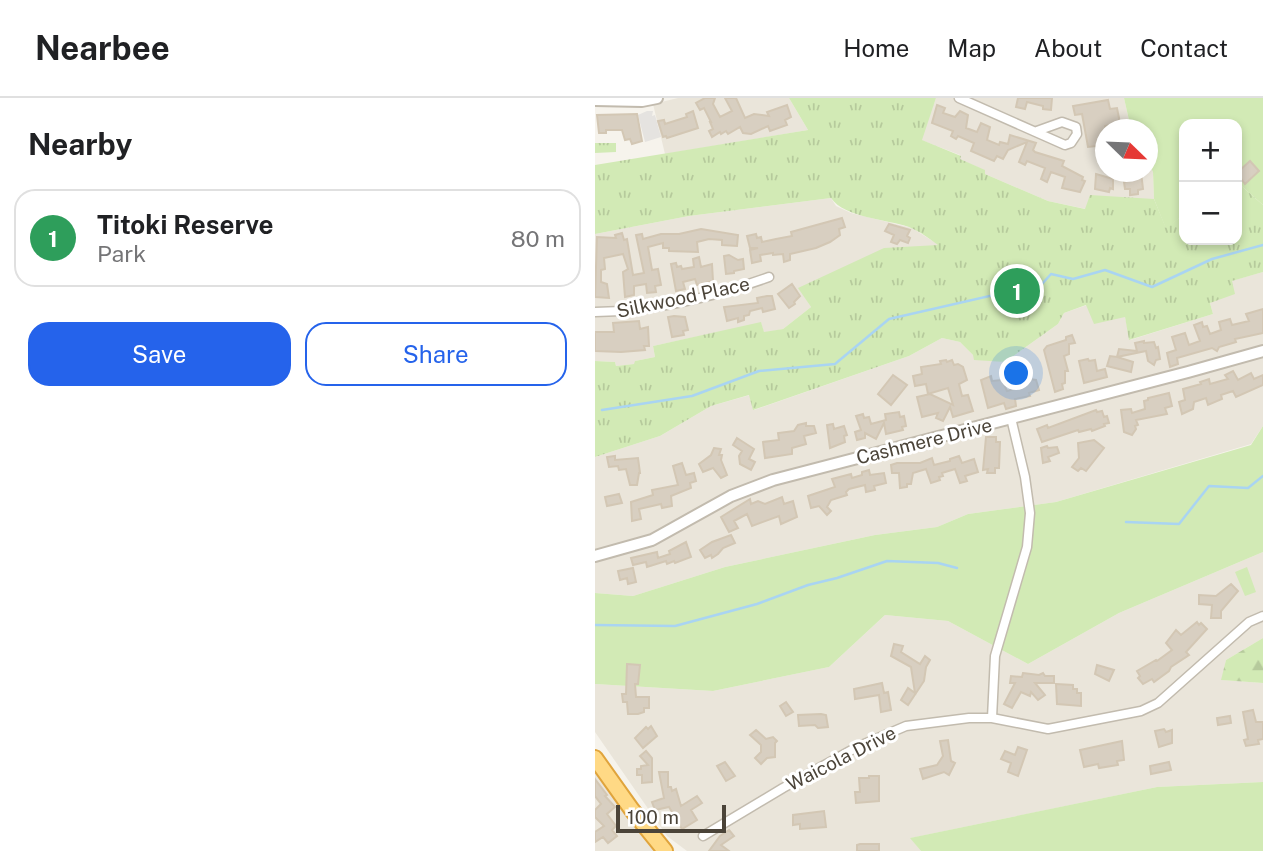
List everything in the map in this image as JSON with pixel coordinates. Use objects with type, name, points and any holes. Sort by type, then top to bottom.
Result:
[{"type":"highway","points":[[595,758],[665,851]]},
{"type":"street","points":[[595,100],[642,101],[657,98]]},
{"type":"street","points":[[959,98],[1037,131]]},
{"type":"street","name":"Silkwood Place","points":[[595,313],[627,312],[737,289],[769,277]]},
{"type":"street","name":"Cashmere Drive","points":[[595,556],[652,540],[719,501],[762,483],[1263,351]]},
{"type":"street","points":[[992,718],[995,656],[1027,547],[1030,513],[1025,477],[1011,418]]},
{"type":"street","name":"Waicola Drive","points":[[703,836],[857,747],[906,726],[969,718],[992,718],[1048,729],[1141,711],[1158,703],[1249,622],[1263,615]]},
{"type":"shaded area","points":[[678,98],[789,98],[808,130],[665,154],[653,104]]},
{"type":"shaded area","points":[[936,98],[1124,98],[1129,119],[1095,119],[1095,182],[1153,182],[1154,199],[1123,199],[1086,209],[1048,201],[985,174],[984,170],[959,159],[960,155],[921,140]]},
{"type":"shaded area","points":[[653,111],[652,116],[655,115],[661,137],[645,142],[638,115]]},
{"type":"shaded area","points":[[831,198],[836,206],[851,213],[912,228],[939,245],[799,288],[811,307],[783,329],[764,333],[761,323],[653,346],[655,357],[635,361],[635,364],[616,366],[615,362],[595,361],[595,234],[689,216]]},
{"type":"shaded area","points":[[1263,272],[1263,426],[1251,444],[1056,502],[968,514],[937,527],[875,535],[725,567],[633,596],[595,593],[595,457],[660,436],[711,406],[750,395],[754,410],[909,356],[942,338],[960,342],[973,355],[1005,362],[1058,324],[1064,313],[1087,305],[1125,317],[1130,340],[1213,314],[1210,303],[1231,281]]},
{"type":"shaded area","points":[[1263,552],[1263,638],[1226,660],[1222,680],[1263,683],[1263,782],[1157,787],[911,838],[921,851],[687,851],[667,836],[595,732],[595,684],[713,691],[829,667],[885,615],[948,621],[1028,664],[1119,613]]},
{"type":"shaded area","points":[[595,773],[654,851],[595,851]]},
{"type":"green space","points":[[789,98],[936,98],[922,140],[961,156],[960,159],[985,170],[985,174],[1048,201],[1085,209],[1090,195],[1154,199],[1166,228],[1179,218],[1179,245],[1242,245],[1242,186],[1263,205],[1263,272],[1232,281],[1235,294],[1210,303],[1213,314],[1129,340],[1125,317],[1094,324],[1086,305],[1064,313],[1058,324],[1005,362],[974,360],[973,355],[960,342],[942,338],[909,356],[753,410],[749,395],[711,406],[660,436],[595,457],[595,361],[615,362],[616,366],[634,364],[635,361],[655,357],[653,346],[761,322],[764,332],[783,329],[811,307],[798,288],[884,248],[938,245],[909,227],[846,210],[831,198],[689,216],[595,234],[595,165],[808,130]]},
{"type":"green space","points":[[1124,98],[1263,98],[1263,205],[1242,186],[1242,119],[1179,119],[1179,218],[1166,229],[1154,199],[1153,182],[1158,182],[1158,119],[1129,119]]},
{"type":"green space","points":[[595,143],[616,143],[616,152],[595,153]]},
{"type":"green space","points":[[1263,426],[1263,552],[1119,613],[1028,664],[948,621],[885,615],[829,667],[713,691],[595,684],[595,593],[633,596],[725,567],[875,535],[937,527],[968,514],[1056,502],[1251,445]]},
{"type":"green space","points":[[1247,567],[1256,592],[1245,596],[1235,572]]},
{"type":"green space","points":[[1263,638],[1263,683],[1221,680],[1226,660]]},
{"type":"green space","points":[[1263,782],[1263,851],[921,851],[910,838],[1157,787]]},
{"type":"building","points":[[705,98],[715,98],[713,104],[720,117],[732,111],[725,98],[736,98],[745,118],[754,114],[769,116],[767,112],[787,105],[791,117],[785,120],[787,125],[770,131],[768,126],[751,134],[743,133],[740,127],[728,134],[726,131],[721,134],[720,132],[712,137],[709,131],[713,129],[711,122],[704,108],[700,110],[696,103]]},
{"type":"building","points":[[1018,98],[1052,98],[1051,110],[1027,102],[1025,109],[1016,107]]},
{"type":"building","points":[[1108,100],[1110,109],[1117,108],[1119,119],[1095,119],[1095,146],[1088,147],[1082,114],[1075,115],[1073,106]]},
{"type":"building","points":[[937,105],[945,108],[943,113],[955,117],[960,111],[968,115],[966,128],[977,132],[981,123],[990,127],[987,140],[999,145],[1000,142],[1008,144],[1010,135],[1036,143],[1033,150],[1035,152],[1064,161],[1062,166],[1083,177],[1082,180],[1085,181],[1080,192],[1062,188],[1065,177],[1051,172],[1047,182],[1041,179],[1045,168],[1027,161],[1025,165],[1019,162],[1027,142],[1008,150],[1003,159],[997,156],[994,161],[971,151],[974,143],[958,136],[956,139],[951,136],[953,131],[932,123]]},
{"type":"building","points":[[693,111],[698,128],[663,137],[658,121],[664,120],[665,124],[687,117],[686,114]]},
{"type":"building","points":[[637,114],[642,141],[632,144],[630,139],[625,140],[622,130],[599,133],[597,115]]},
{"type":"building","points":[[1250,161],[1259,171],[1245,184],[1242,180],[1242,168]]},
{"type":"building","points":[[1095,182],[1113,182],[1113,189],[1110,188],[1109,192],[1095,189]]},
{"type":"building","points":[[1124,182],[1142,182],[1143,189],[1138,190],[1138,194],[1130,195],[1130,189],[1125,189]]},
{"type":"building","points":[[842,218],[845,227],[839,229],[840,235],[830,242],[790,254],[790,260],[784,262],[783,254],[773,253],[760,255],[761,261],[752,263],[750,250],[758,248],[750,248],[747,236],[756,234],[757,238],[761,237],[762,242],[792,236],[791,232]]},
{"type":"building","points":[[889,224],[910,230],[908,243],[900,240],[897,244],[891,242],[894,235],[885,231]]},
{"type":"building","points":[[701,229],[738,235],[737,246],[722,245],[722,240],[709,239],[697,242],[698,252],[669,251],[669,248],[663,248],[663,243],[648,247],[652,270],[658,269],[661,285],[655,286],[656,292],[647,293],[646,284],[634,286],[634,295],[625,297],[623,272],[628,269],[623,254],[604,258],[605,269],[601,270],[601,282],[607,284],[609,298],[595,297],[597,237],[616,238],[615,235],[622,233],[624,240],[627,239],[633,275],[644,273],[636,235],[642,234],[643,239]]},
{"type":"building","points":[[729,255],[738,260],[743,259],[744,269],[726,274],[724,256]]},
{"type":"building","points":[[699,257],[701,267],[712,264],[713,281],[697,285],[695,279],[683,282],[685,289],[676,291],[671,264],[676,263],[677,267],[681,266],[682,269],[694,267],[693,259]]},
{"type":"building","points":[[792,284],[800,296],[789,308],[778,294]]},
{"type":"building","points":[[772,296],[775,309],[750,311],[749,315],[744,316],[744,320],[738,322],[738,318],[727,321],[724,307],[758,303],[757,298]]},
{"type":"building","points":[[1263,309],[1263,333],[1235,339],[1236,342],[1219,347],[1217,351],[1212,348],[1177,358],[1178,364],[1170,367],[1167,353],[1176,350],[1172,337],[1185,333],[1189,345],[1200,341],[1194,325],[1202,322],[1210,334],[1221,330],[1219,322],[1230,319],[1232,325],[1249,321],[1246,314]]},
{"type":"building","points":[[668,317],[685,317],[688,330],[683,331],[684,335],[672,337]]},
{"type":"building","points":[[639,321],[640,329],[648,327],[649,346],[644,346],[645,350],[595,351],[595,332],[614,332],[613,323]]},
{"type":"building","points":[[1072,335],[1075,343],[1069,344],[1069,354],[1064,356],[1068,371],[1065,371],[1065,383],[1062,384],[1063,389],[1055,392],[1044,350],[1047,346],[1066,340],[1066,337]]},
{"type":"building","points":[[1144,341],[1154,342],[1156,348],[1158,347],[1160,359],[1156,360],[1154,365],[1148,361],[1146,351],[1117,357],[1119,349],[1137,351],[1135,343]]},
{"type":"building","points":[[1110,356],[1133,362],[1131,372],[1107,366]]},
{"type":"building","points":[[952,360],[954,365],[963,367],[967,380],[959,384],[962,396],[968,395],[973,411],[953,417],[950,407],[943,421],[936,418],[938,413],[922,417],[917,397],[930,394],[953,405],[948,388],[928,394],[926,384],[915,386],[913,376],[922,374],[921,367],[941,364],[940,361]]},
{"type":"building","points":[[1095,360],[1097,371],[1105,369],[1107,377],[1084,383],[1079,361]]},
{"type":"building","points":[[1026,369],[1029,379],[1036,380],[1039,390],[1029,393],[1030,396],[1015,399],[1016,406],[1006,409],[1004,403],[988,408],[981,380],[991,376],[992,381],[1002,380],[1007,391],[1018,388],[1014,373]]},
{"type":"building","points":[[1233,371],[1238,380],[1251,373],[1254,379],[1263,375],[1263,385],[1236,397],[1233,391],[1221,395],[1222,399],[1208,405],[1206,398],[1194,402],[1193,409],[1182,414],[1179,402],[1185,400],[1183,389],[1209,379],[1210,384],[1228,379],[1225,375]]},
{"type":"building","points":[[893,375],[907,385],[891,405],[878,394]]},
{"type":"building","points":[[1169,393],[1172,406],[1165,408],[1167,414],[1136,420],[1138,425],[1132,435],[1124,432],[1121,410],[1131,409],[1132,413],[1145,409],[1144,401],[1148,398]]},
{"type":"building","points":[[1096,410],[1102,411],[1104,417],[1107,416],[1109,423],[1092,431],[1078,430],[1042,442],[1037,429],[1047,425],[1048,428]]},
{"type":"building","points":[[899,412],[900,417],[904,416],[906,426],[902,427],[903,430],[886,434],[884,423],[876,439],[865,433],[865,438],[857,440],[855,432],[861,430],[856,416],[863,414],[864,418],[869,417],[871,424],[886,420],[885,414]]},
{"type":"building","points":[[806,423],[806,426],[814,426],[816,433],[804,436],[806,444],[792,448],[792,454],[765,458],[763,442],[779,440],[778,433],[794,431],[798,425]]},
{"type":"building","points":[[833,424],[834,429],[844,426],[847,435],[844,436],[845,442],[830,448],[827,425]]},
{"type":"building","points":[[986,437],[996,437],[996,442],[1000,442],[999,468],[995,468],[995,473],[987,473],[988,469],[983,470]]},
{"type":"building","points":[[737,438],[754,449],[749,459],[755,462],[751,470],[740,464],[739,456],[742,451],[733,445]]},
{"type":"building","points":[[1094,440],[1104,448],[1086,471],[1081,468],[1078,471],[1072,467],[1079,458],[1078,443]]},
{"type":"building","points":[[1057,447],[1059,453],[1048,457],[1050,461],[1043,463],[1041,448]]},
{"type":"building","points":[[714,448],[721,449],[719,455],[722,455],[721,460],[727,475],[721,478],[713,468],[703,472],[699,464],[711,455]]},
{"type":"building","points":[[615,456],[615,460],[638,458],[640,473],[637,485],[630,485],[626,469],[609,467],[607,457]]},
{"type":"building","points":[[959,456],[962,463],[974,459],[978,472],[965,476],[967,481],[960,483],[955,469],[942,473],[940,480],[931,483],[926,469],[913,473],[911,484],[900,488],[899,473],[892,473],[891,465],[897,463],[920,463],[932,458],[934,465]]},
{"type":"building","points":[[682,463],[686,475],[694,473],[696,481],[690,483],[691,488],[671,496],[672,506],[662,508],[661,504],[639,509],[641,519],[632,521],[631,502],[653,495],[652,490],[678,485],[673,466]]},
{"type":"building","points":[[869,470],[870,475],[884,473],[886,483],[874,486],[875,490],[866,492],[865,485],[849,489],[847,495],[831,500],[827,507],[831,511],[827,515],[819,506],[811,508],[808,496],[835,487],[832,479],[851,474],[852,478]]},
{"type":"building","points":[[619,494],[622,503],[607,506],[605,497]]},
{"type":"building","points":[[782,497],[784,504],[793,501],[797,517],[781,524],[779,516],[752,526],[747,514],[734,521],[738,528],[729,532],[721,517],[750,499],[751,504],[758,501],[765,504]]},
{"type":"building","points":[[731,535],[735,543],[723,548],[712,558],[711,555],[705,558],[700,550]]},
{"type":"building","points":[[686,542],[691,557],[675,563],[674,561],[667,564],[666,561],[647,567],[646,562],[633,565],[631,558],[657,552],[658,558],[670,554],[669,551]]},
{"type":"building","points":[[633,568],[636,582],[628,584],[627,578],[620,580],[618,571]]},
{"type":"building","points":[[1231,584],[1238,591],[1221,611],[1221,618],[1211,618],[1212,605],[1199,604],[1199,595],[1216,596]]},
{"type":"building","points":[[1197,622],[1207,629],[1186,652],[1189,655],[1154,682],[1152,679],[1143,684],[1137,671],[1172,650],[1166,643],[1176,630],[1181,635]]},
{"type":"building","points":[[894,644],[903,646],[901,652],[920,664],[925,656],[930,660],[924,681],[908,705],[901,700],[908,688],[915,693],[911,667],[891,656]]},
{"type":"building","points":[[627,664],[640,665],[638,684],[635,684],[636,697],[649,697],[649,708],[644,708],[644,712],[638,714],[628,714],[627,702],[623,702],[622,694],[626,694]]},
{"type":"building","points":[[1097,665],[1114,670],[1109,681],[1095,674]]},
{"type":"building","points":[[1023,673],[1054,676],[1054,683],[1035,683],[1045,695],[1038,700],[1031,692],[1030,696],[1021,692],[1012,708],[1004,704],[1015,683],[1010,683],[1011,676],[1022,677]]},
{"type":"building","points":[[882,683],[884,693],[888,692],[891,710],[881,712],[879,695],[855,699],[854,689]]},
{"type":"building","points":[[1056,684],[1073,685],[1077,693],[1081,693],[1081,706],[1057,704]]},
{"type":"building","points":[[786,702],[793,712],[786,716],[780,706]]},
{"type":"building","points":[[1253,710],[1256,722],[1263,722],[1263,739],[1258,740],[1259,744],[1246,746],[1244,740],[1248,739],[1243,712]]},
{"type":"building","points":[[798,715],[826,715],[828,727],[799,726]]},
{"type":"building","points":[[1230,716],[1231,723],[1218,725],[1217,718]]},
{"type":"building","points":[[651,726],[657,736],[643,748],[635,738],[646,727],[648,729]]},
{"type":"building","points":[[1164,729],[1166,732],[1172,730],[1172,743],[1159,747],[1155,731]]},
{"type":"building","points":[[756,730],[766,739],[773,737],[777,741],[775,757],[767,758],[761,764],[755,758],[761,752],[761,745],[750,735]]},
{"type":"building","points":[[948,740],[951,761],[955,763],[949,775],[944,772],[923,779],[920,769],[937,765],[943,756],[940,741]]},
{"type":"building","points":[[1122,741],[1124,760],[1117,761],[1118,765],[1099,768],[1098,764],[1084,767],[1080,750]]},
{"type":"building","points":[[1018,747],[1027,750],[1018,776],[1008,772],[1011,763],[1001,759],[1005,751],[1015,755]]},
{"type":"building","points":[[646,751],[652,758],[652,782],[642,783],[642,775],[637,775],[637,769],[648,765],[640,756]]},
{"type":"building","points":[[725,762],[735,776],[726,781],[717,766]]},
{"type":"building","points":[[1169,762],[1171,770],[1151,774],[1150,766]]},
{"type":"building","points":[[659,772],[668,772],[668,787],[671,787],[672,791],[676,789],[681,806],[697,796],[702,803],[691,810],[697,820],[682,829],[669,807],[655,810],[652,802],[664,798]]},
{"type":"building","points":[[879,776],[879,801],[856,803],[855,792],[860,792],[859,778]]},
{"type":"building","points":[[595,779],[615,807],[607,814],[616,826],[612,830],[617,836],[608,843],[603,837],[595,842],[595,832],[604,826],[595,817],[595,810],[601,804],[595,796]]},
{"type":"building","points":[[824,811],[826,827],[800,829],[800,824],[793,825],[793,815]]},
{"type":"building","points":[[729,830],[734,836],[721,845],[729,851],[709,851],[720,836]]},
{"type":"building","points":[[879,844],[879,851],[857,851],[857,845]]},
{"type":"waterway","points":[[602,410],[692,396],[759,371],[835,364],[889,319],[1042,284],[1051,274],[1073,279],[1105,270],[1152,287],[1212,259],[1263,245]]},
{"type":"waterway","points":[[1126,522],[1179,524],[1209,486],[1248,488],[1263,476]]},
{"type":"waterway","points":[[595,625],[675,626],[757,604],[887,561],[938,563],[957,568]]},
{"type":"place","name":"Titoki Reserve","points":[[1017,291]]}]
